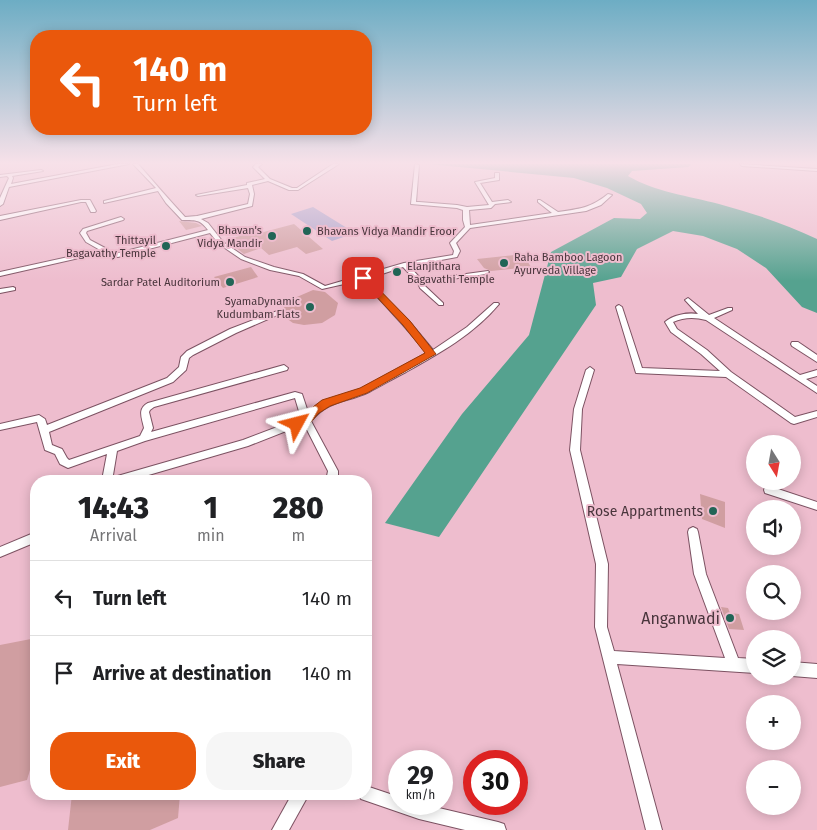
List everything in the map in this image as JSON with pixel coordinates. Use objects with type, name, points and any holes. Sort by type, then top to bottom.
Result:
[{"type":"street","points":[[0,218],[73,203]]},
{"type":"street","points":[[89,203],[94,211]]},
{"type":"street","points":[[169,203],[184,219],[197,218],[250,205],[250,203]]},
{"type":"street","points":[[414,203],[439,207],[462,206],[466,209],[504,203]]},
{"type":"street","points":[[543,203],[556,213]]},
{"type":"street","points":[[197,218],[206,224],[222,243],[243,258],[301,275],[324,288],[404,265],[456,256],[457,251],[454,243],[468,227],[586,209],[601,203]]},
{"type":"street","points":[[466,209],[468,227]]},
{"type":"street","points":[[121,219],[85,230],[83,233],[88,241],[110,254],[118,255],[210,231]]},
{"type":"street","points":[[0,274],[105,250]]},
{"type":"street","points":[[404,265],[422,282],[422,287],[441,304]]},
{"type":"street","points":[[422,282],[486,272]]},
{"type":"street","points":[[363,278],[406,323],[432,354]]},
{"type":"street","points":[[0,291],[13,289]]},
{"type":"street","points":[[688,300],[708,318],[817,390]]},
{"type":"street","points":[[136,475],[245,443],[306,420],[315,410],[326,403],[364,390],[432,354],[470,330],[496,304]]},
{"type":"street","points":[[619,307],[639,371],[728,374]]},
{"type":"street","points":[[730,309],[708,318],[693,315],[672,319],[669,322],[674,330],[704,352],[728,374],[794,421],[817,414]]},
{"type":"street","points":[[45,430],[170,380],[183,368],[185,357],[190,353],[234,331],[280,312]]},
{"type":"street","points":[[795,344],[817,359]]},
{"type":"street","points":[[143,438],[149,428],[144,412],[151,405],[284,368]]},
{"type":"street","points":[[590,370],[578,409],[575,450],[602,564],[601,627],[654,830]]},
{"type":"street","points":[[800,378],[817,373]]},
{"type":"street","points":[[0,427],[39,418],[45,430],[48,448],[59,452],[63,461],[68,464],[143,438],[295,395],[299,396],[306,420],[334,475]]},
{"type":"street","points":[[108,475],[113,449]]},
{"type":"street","points":[[769,490],[817,506]]},
{"type":"street","points":[[693,532],[700,574],[734,665]]},
{"type":"street","points":[[0,552],[30,540]]},
{"type":"street","points":[[608,657],[746,666]]},
{"type":"street","points":[[801,669],[817,670]]},
{"type":"street","points":[[372,796],[419,811],[498,830]]},
{"type":"street","points":[[280,830],[298,800]]},
{"type":"shaded area","points":[[638,203],[714,203],[756,215],[817,239],[817,313],[802,307],[766,268],[737,249],[703,236],[673,231],[637,249],[621,277],[593,283],[596,305],[439,537],[385,523],[462,414],[529,335],[551,252],[614,218],[640,219],[647,213]]},
{"type":"shaded area","points":[[313,207],[355,233],[332,241],[291,214]]},
{"type":"building","points":[[179,221],[196,223],[202,226],[186,230]]},
{"type":"building","name":"Bhavan's Vidya Mandir","points":[[294,224],[323,249],[306,254],[297,247],[269,255],[261,248],[244,254],[226,240],[257,231],[260,233]]},
{"type":"building","name":"Raha Bamboo Lagoon Ayurveda Village","points":[[523,254],[531,267],[491,271],[484,268],[477,259]]},
{"type":"building","name":"Sardar Patel Auditorium","points":[[251,267],[258,277],[223,288],[214,277]]},
{"type":"building","name":"SyamaDynamic Kudumbam Flats","points":[[313,290],[325,292],[338,303],[335,315],[322,323],[304,325],[293,323],[286,318],[283,303]]},
{"type":"building","name":"Rose Appartments","points":[[700,494],[725,502],[725,528],[702,519]]},
{"type":"building","name":"Anganwadi","points":[[721,607],[728,608],[730,613],[739,614],[744,630],[729,629]]},
{"type":"building","points":[[30,639],[30,770],[27,780],[0,787],[0,645]]},
{"type":"building","points":[[71,800],[180,800],[178,818],[150,830],[68,830]]},
{"type":"place","name":"Bhavans Vidya Mandir Eroor","points":[[307,231]]},
{"type":"place","name":"Bhavan's Vidya Mandir","points":[[272,236]]},
{"type":"place","name":"Thittayil Bagavathy Temple","points":[[166,246]]},
{"type":"place","name":"Raha Bamboo Lagoon Ayurveda Village","points":[[504,263]]},
{"type":"place","name":"Elanjithara Bagavathi Temple","points":[[397,272]]},
{"type":"place","name":"Sardar Patel Auditorium","points":[[230,282]]},
{"type":"place","name":"SyamaDynamic Kudumbam Flats","points":[[310,307]]},
{"type":"place","name":"Rose Appartments","points":[[713,511]]},
{"type":"place","name":"Anganwadi","points":[[730,618]]},
{"type":"route","points":[[297,424],[306,420],[315,410],[326,403],[364,390],[432,354],[406,323],[363,278]]}]
